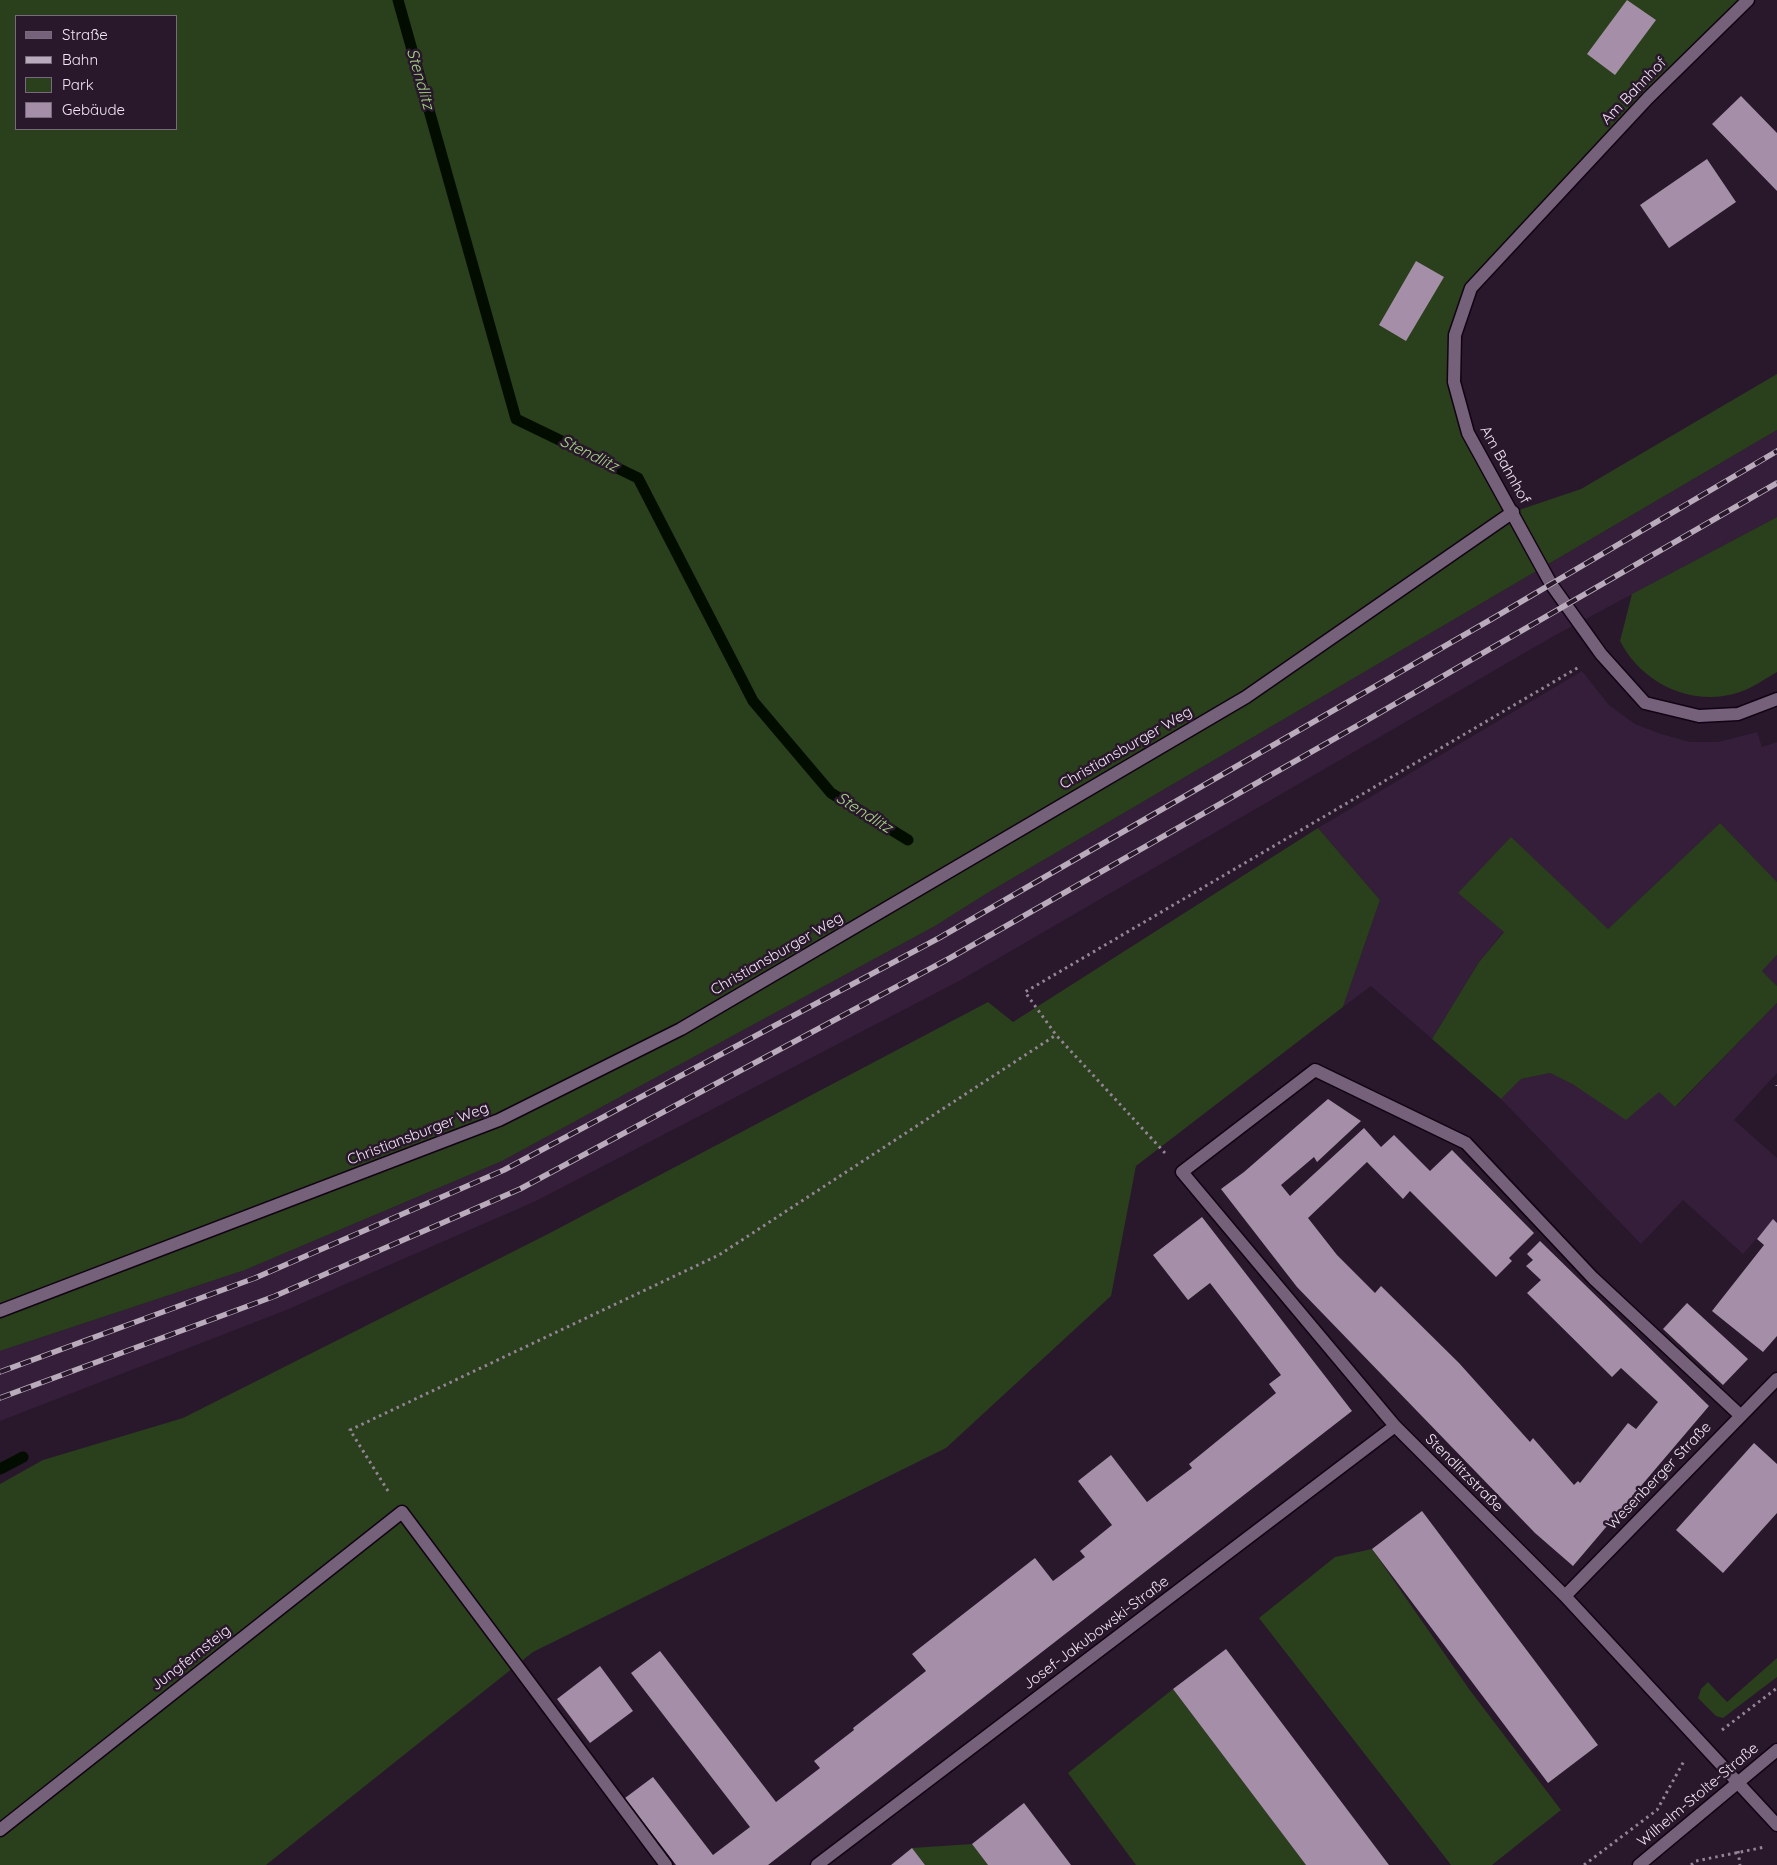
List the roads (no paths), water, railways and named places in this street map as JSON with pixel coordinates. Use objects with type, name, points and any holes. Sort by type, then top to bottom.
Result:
[{"type":"street","name":"Am Bahnhof","points":[[1748,0],[1648,98],[1471,288],[1455,335],[1454,382],[1468,433],[1551,584],[1601,654],[1645,703],[1699,716],[1738,714],[1777,699]]},
{"type":"street","name":"Christiansburger Weg","points":[[0,1311],[499,1120],[681,1029],[1246,697],[1513,512]]},
{"type":"street","name":"Stendlitzstraße","points":[[1741,1416],[1593,1278],[1466,1143],[1315,1070],[1182,1172],[1395,1426],[1565,1596],[1777,1825]]},
{"type":"street","name":"Wesenberger Straße","points":[[1565,1596],[1777,1379]]},
{"type":"street","name":"Josef-Jakubowski-Straße","points":[[816,1865],[1395,1426]]},
{"type":"street","name":"Jungfernsteig","points":[[0,1830],[402,1512],[666,1865]]},
{"type":"street","name":"Wilhelm-Stolte-Straße","points":[[1639,1865],[1777,1750]]},
{"type":"waterway","name":"Stendlitz","points":[[398,0],[516,419],[638,478],[753,701],[831,793],[908,840]]},
{"type":"waterway","points":[[0,1469],[23,1457]]},
{"type":"railway","points":[[0,1372],[255,1278],[504,1170],[939,938],[1490,620],[1777,451]]},
{"type":"railway","points":[[0,1398],[275,1296],[520,1189],[950,958],[1777,483]]}]
